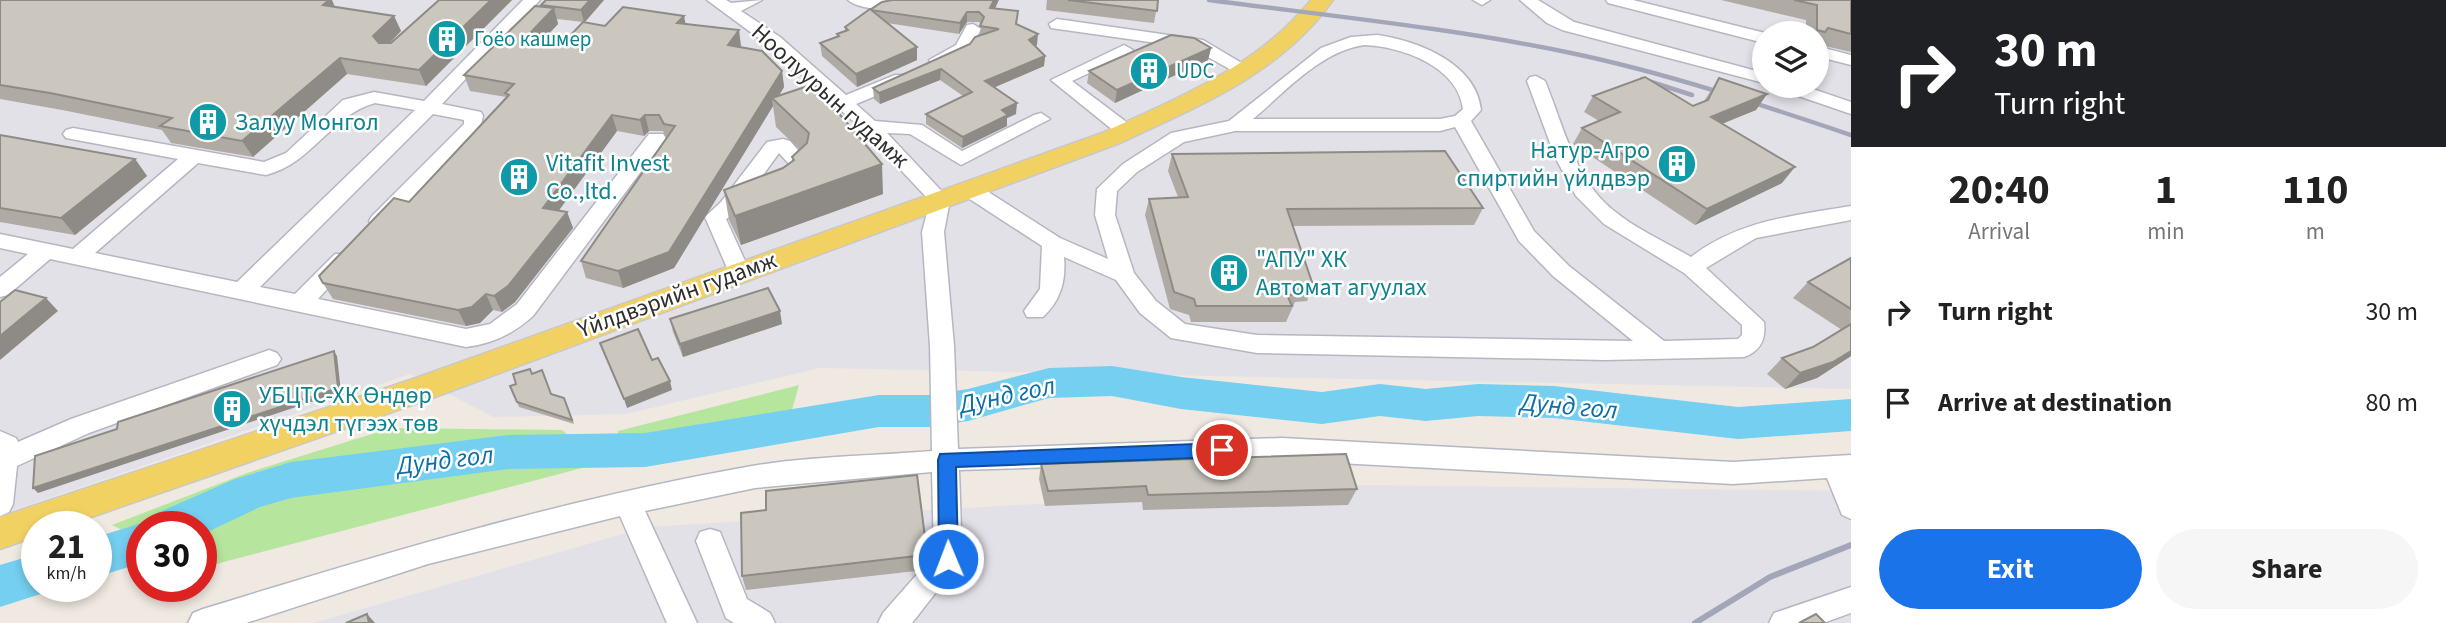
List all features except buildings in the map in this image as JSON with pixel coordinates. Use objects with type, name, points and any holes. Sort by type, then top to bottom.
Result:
[{"type":"main road","name":"Yйлдвэрийн гудамж","points":[[0,533],[424,388],[1126,131],[1270,57],[1322,0]]},
{"type":"street","points":[[242,291],[429,107],[532,0]]},
{"type":"street","points":[[723,4],[754,0]]},
{"type":"street","points":[[856,0],[900,5]]},
{"type":"street","points":[[1528,0],[1553,19],[1568,26],[1752,75]]},
{"type":"street","points":[[1614,0],[1752,34]]},
{"type":"street","name":"Ноолуурын гудамж","points":[[723,4],[774,41],[870,127],[940,200]]},
{"type":"street","points":[[1057,24],[1200,36],[1246,71]]},
{"type":"street","points":[[843,103],[963,48],[973,29]]},
{"type":"street","points":[[1235,125],[1337,46],[1381,39],[1426,56],[1447,68],[1472,97],[1472,110],[1461,120],[1440,125],[1235,125],[1178,137],[1130,168],[1107,189],[1105,215],[1124,275],[1148,307],[1179,332],[1257,344],[1659,350],[1744,348],[1754,337],[1753,322],[1692,268],[1611,219],[1583,191],[1566,159],[1536,81]]},
{"type":"street","points":[[1124,50],[1060,80],[1126,131]]},
{"type":"street","points":[[1829,54],[1851,60]]},
{"type":"street","points":[[73,134],[266,169],[293,157],[350,104],[362,98],[374,97],[474,116],[473,125],[302,302]]},
{"type":"street","points":[[1822,98],[1851,108]]},
{"type":"street","points":[[870,127],[915,129],[961,159],[1041,120]]},
{"type":"street","points":[[1461,120],[1526,236],[1561,271],[1659,350]]},
{"type":"street","points":[[0,241],[466,338],[498,331],[525,310],[656,138]]},
{"type":"street","points":[[76,258],[193,157]]},
{"type":"street","points":[[969,190],[1052,243],[1124,275]]},
{"type":"street","points":[[893,623],[948,559],[942,345],[933,224],[940,200]]},
{"type":"street","points":[[729,207],[715,217],[715,222],[739,272]]},
{"type":"street","points":[[1692,268],[1716,247],[1741,233],[1782,223],[1851,213]]},
{"type":"street","points":[[1035,312],[1044,304],[1056,276],[1052,243]]},
{"type":"street","points":[[0,289],[44,252]]},
{"type":"street","points":[[0,504],[2,450],[80,426],[269,359]]},
{"type":"street","points":[[210,622],[428,552],[628,503],[755,477],[946,452],[1282,449],[1732,473],[1843,467],[1851,507]]},
{"type":"street","points":[[628,503],[682,623]]},
{"type":"street","points":[[710,541],[736,608],[760,623]]},
{"type":"street","points":[[1784,623],[1851,600]]},
{"type":"shaded area","points":[[0,0],[1851,0],[1851,389],[820,368],[626,414],[493,417],[410,374],[0,515]]},
{"type":"shaded area","points":[[1356,485],[1851,491],[1851,623],[313,623],[647,527]]},
{"type":"green space","points":[[799,385],[792,410],[703,433],[617,444],[618,431]]},
{"type":"green space","points":[[391,428],[562,430],[576,442],[514,444],[317,470],[233,492],[192,511],[148,511],[247,473]]},
{"type":"green space","points":[[510,464],[582,468],[217,564],[217,516],[240,505],[309,484]]},
{"type":"green space","points":[[126,520],[126,532],[112,525]]},
{"type":"waterway","name":"Дунд гол","points":[[208,511],[250,492],[291,480],[508,452],[645,450],[879,411],[929,411],[968,405],[1049,383],[1112,381],[1181,393],[1322,408],[1380,400],[1426,405],[1478,400],[1554,402],[1738,423],[1851,415]]},
{"type":"waterway","name":"Дунд гол","points":[[112,552],[126,548]]},
{"type":"waterway","name":"Дунд гол","points":[[0,586],[21,580]]},
{"type":"railway","points":[[1209,0],[1436,29],[1571,53],[1677,80],[1851,135]]},
{"type":"railway","points":[[1642,79],[1692,95]]},
{"type":"railway","points":[[1695,623],[1770,577],[1851,545]]},
{"type":"place","name":"Гоёо кашмер","points":[[447,39]]},
{"type":"place","name":"UDC","points":[[1149,71]]},
{"type":"place","name":"Залуу Монгол","points":[[208,122]]},
{"type":"place","name":"Натур-Агро спиртийн үйлдвэр","points":[[1677,164]]},
{"type":"place","name":"Vitafit Invest Co.,ltd.","points":[[519,177]]},
{"type":"place","name":"\"АПУ\" ХК Автомат агуулах","points":[[1229,273]]},
{"type":"place","name":"УБЦТС-ХК Өндөр хүчдэл түгээх төв","points":[[232,409]]},
{"type":"route","points":[[948,559],[947,460],[1222,450]]}]
